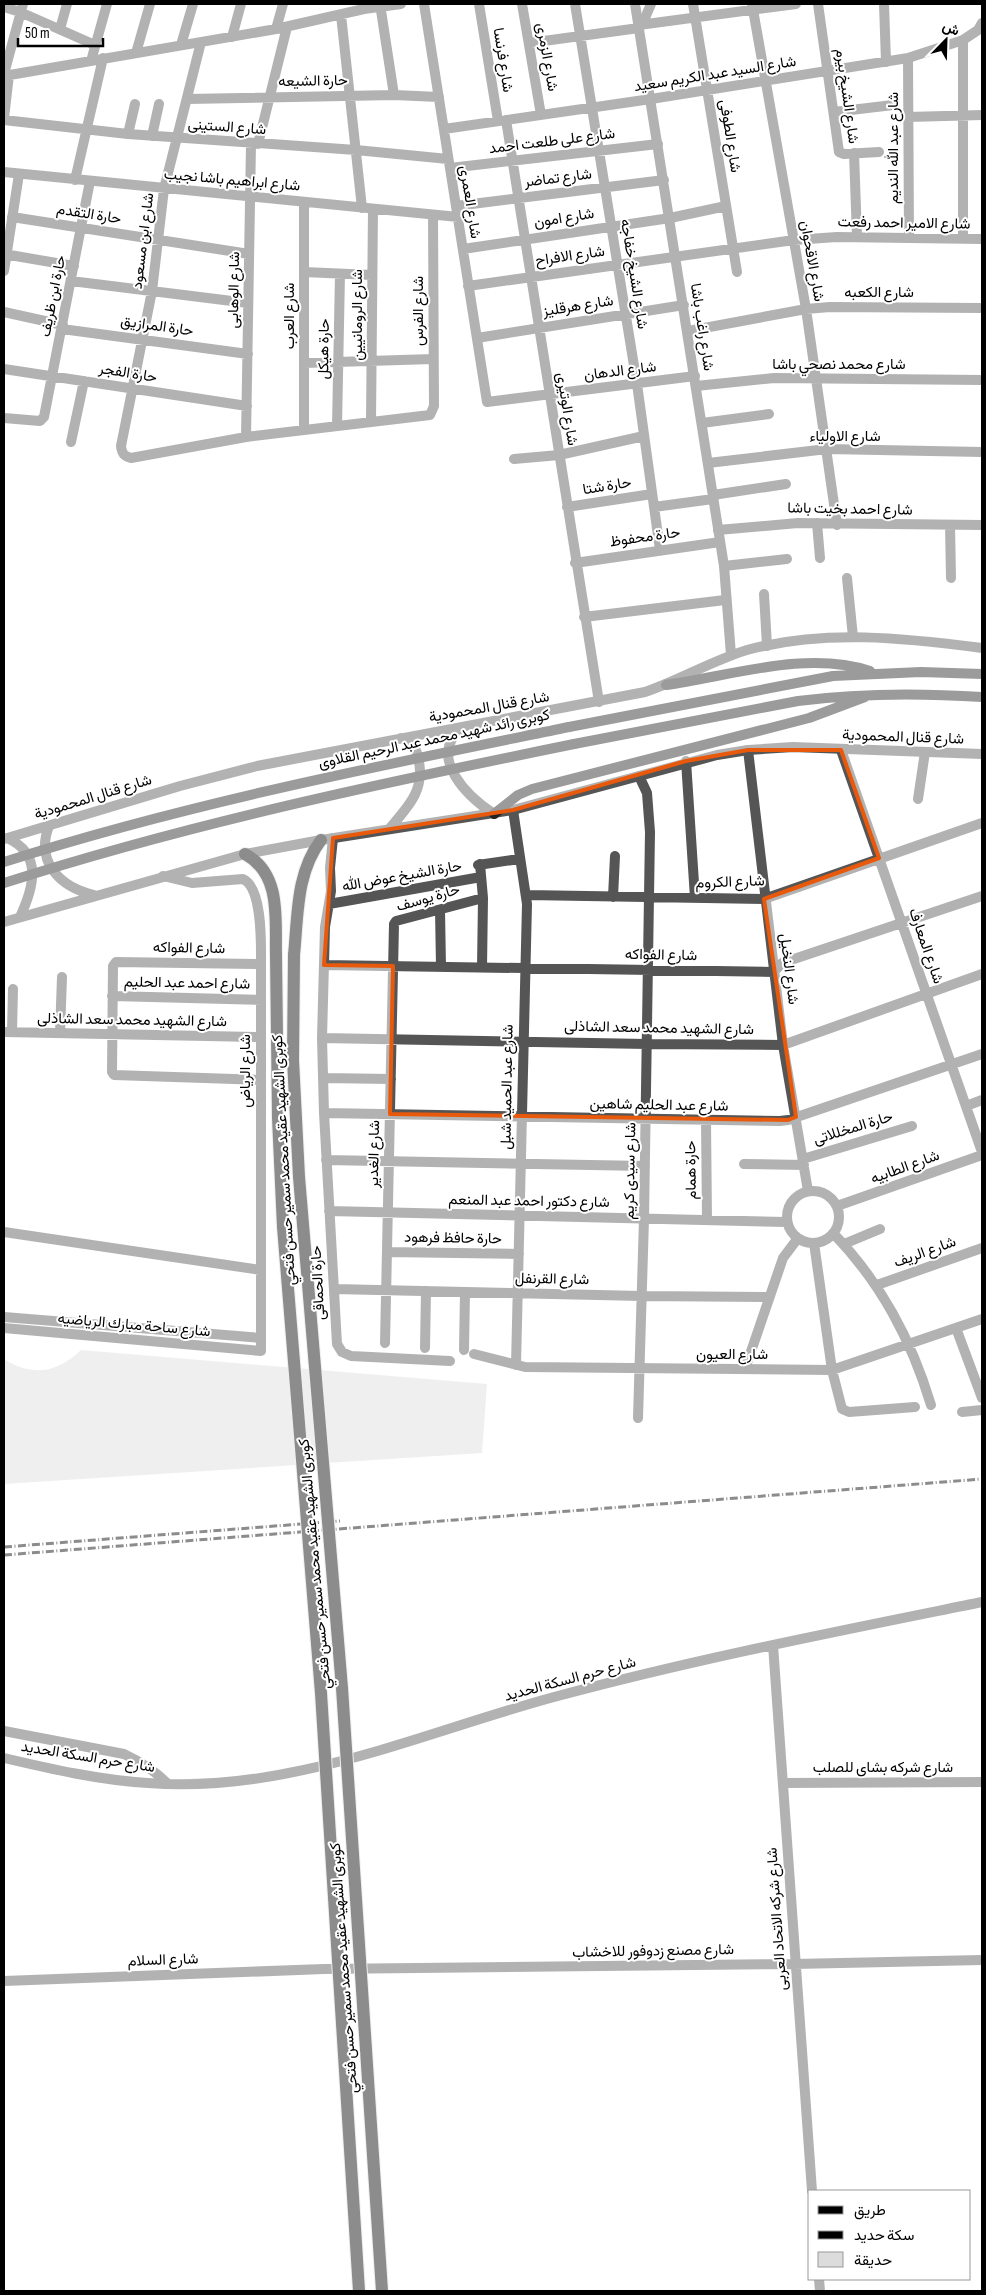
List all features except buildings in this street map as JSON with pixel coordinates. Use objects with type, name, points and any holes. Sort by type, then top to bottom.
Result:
[{"type":"main road","points":[[666,685],[774,667],[815,663],[846,665],[876,673],[982,674]]},
{"type":"main road","name":"كوبرى رائد شهيد محمد عبد الرحيم القلاوى","points":[[4,862],[77,839],[251,793],[791,683],[833,676],[876,673]]},
{"type":"main road","points":[[494,814],[512,799],[532,789],[809,718],[870,695]]},
{"type":"main road","points":[[4,883],[90,855],[244,815],[574,744],[798,701],[870,695],[982,698]]},
{"type":"main road","name":"كوبرى الشهيد عقيد محمد سمير حسن فتحي","points":[[327,839],[310,856],[301,879],[294,955],[293,1060],[299,1177],[342,1688],[382,2291]]},
{"type":"main road","name":"كوبرى الشهيد عقيد محمد سمير حسن فتحي","points":[[246,854],[259,864],[272,888],[275,906],[278,1118],[284,1227],[321,1693],[359,2291]]},
{"type":"street","points":[[60,29],[67,4]]},
{"type":"street","points":[[91,60],[106,4]]},
{"type":"street","points":[[136,53],[150,4]]},
{"type":"street","points":[[181,45],[193,4]]},
{"type":"street","points":[[232,36],[241,4]]},
{"type":"street","points":[[276,29],[283,4]]},
{"type":"street","points":[[5,75],[287,27],[341,15],[363,7],[401,4]]},
{"type":"street","name":"شارع العمرى","points":[[424,4],[468,286],[487,402],[489,402]]},
{"type":"street","name":"شارع فرنسا","points":[[479,4],[502,121]]},
{"type":"street","name":"شارع الزمرى","points":[[522,4],[541,115]]},
{"type":"street","name":"شارع الشيخ خفاجه","points":[[575,4],[637,384],[660,550]]},
{"type":"street","name":"شارع راغب باشا","points":[[635,4],[724,566],[725,600],[731,655]]},
{"type":"street","points":[[640,26],[650,4]]},
{"type":"street","name":"شارع الطوفى","points":[[693,4],[737,272]]},
{"type":"street","points":[[529,43],[696,18],[752,7],[796,4]]},
{"type":"street","name":"شارع الشيخ بيرم","points":[[818,4],[840,153],[879,152]]},
{"type":"street","points":[[884,4],[886,62]]},
{"type":"street","points":[[380,5],[394,95]]},
{"type":"street","points":[[4,7],[22,8],[60,29],[96,45]]},
{"type":"street","name":"شارع الاقحوان","points":[[752,7],[806,309],[837,524]]},
{"type":"street","points":[[4,119],[5,75],[22,8]]},
{"type":"street","points":[[341,15],[362,208]]},
{"type":"street","name":"شارع السيد عبد الكريم سعيد","points":[[444,129],[651,99],[908,58],[963,40],[978,30],[982,23]]},
{"type":"street","name":"شارع الوهابى","points":[[246,437],[250,197],[254,144],[270,97],[287,27]]},
{"type":"street","points":[[963,40],[963,239]]},
{"type":"street","name":"شارع ابن مسعود","points":[[201,42],[164,189],[152,291],[122,452],[126,457],[132,458],[246,437]]},
{"type":"street","points":[[76,180],[103,58]]},
{"type":"street","name":"شارع عبد الله النديم","points":[[908,58],[909,238]]},
{"type":"street","name":"حارة الشيعه","points":[[187,99],[394,95],[438,97]]},
{"type":"street","points":[[128,134],[135,104]]},
{"type":"street","points":[[152,136],[158,104]]},
{"type":"street","points":[[834,112],[893,105]]},
{"type":"street","points":[[908,117],[982,115]]},
{"type":"street","name":"شارع الستينى","points":[[4,119],[128,134],[356,150],[449,164]]},
{"type":"street","name":"شارع الوتيرى","points":[[502,121],[513,161],[575,563],[599,702]]},
{"type":"street","name":"شارع على طلعت احمد","points":[[449,164],[513,161],[658,144]]},
{"type":"street","points":[[854,153],[857,237]]},
{"type":"street","name":"شارع ابراهيم باشا نجيب","points":[[4,172],[458,218]]},
{"type":"street","points":[[4,271],[5,254],[19,174]]},
{"type":"street","name":"شارع تماضر","points":[[456,206],[664,180]]},
{"type":"street","name":"حارة ابن ظريف","points":[[4,418],[40,421],[44,418],[90,181]]},
{"type":"street","name":"شارع العرب","points":[[304,202],[304,430]]},
{"type":"street","name":"شارع امون","points":[[462,249],[670,218],[726,206]]},
{"type":"street","name":"شارع الرومانيين","points":[[371,422],[373,209]]},
{"type":"street","name":"شارع الفرس","points":[[371,422],[430,415],[434,406],[433,215]]},
{"type":"street","name":"حارة التقدم","points":[[12,217],[249,254]]},
{"type":"street","name":"شارع الامير احمد رفعت","points":[[676,256],[794,240],[857,237],[982,239]]},
{"type":"street","points":[[5,254],[74,266]]},
{"type":"street","name":"شارع الافراح","points":[[468,286],[676,256]]},
{"type":"street","points":[[304,272],[372,275]]},
{"type":"street","name":"حارة هيكل","points":[[337,426],[340,274]]},
{"type":"street","points":[[71,281],[248,303]]},
{"type":"street","name":"شارع هرقليز","points":[[477,338],[684,305]]},
{"type":"street","name":"شارع الكعبه","points":[[688,331],[806,309],[855,306],[982,308]]},
{"type":"street","name":"حارة المرازيق","points":[[4,312],[62,327],[248,354]]},
{"type":"street","points":[[304,362],[433,359]]},
{"type":"street","name":"حارة الفجر","points":[[4,369],[247,406]]},
{"type":"street","name":"شارع محمد نصحي باشا","points":[[696,381],[816,378],[982,380]]},
{"type":"street","points":[[70,442],[84,381]]},
{"type":"street","name":"شارع الدهان","points":[[489,402],[637,384],[696,381]]},
{"type":"street","points":[[702,423],[769,414]]},
{"type":"street","points":[[246,437],[371,422]]},
{"type":"street","points":[[514,459],[559,455],[644,436]]},
{"type":"street","name":"شارع الاولياء","points":[[708,463],[827,449],[982,452]]},
{"type":"street","points":[[654,507],[786,484]]},
{"type":"street","name":"حارة شتا","points":[[567,507],[652,494]]},
{"type":"street","name":"شارع احمد بخيت باشا","points":[[718,530],[785,523],[982,525]]},
{"type":"street","points":[[817,523],[820,558]]},
{"type":"street","points":[[950,525],[951,578]]},
{"type":"street","name":"حارة محفوظ","points":[[575,563],[720,542]]},
{"type":"street","points":[[724,566],[787,559]]},
{"type":"street","points":[[847,578],[853,637]]},
{"type":"street","points":[[764,594],[767,646]]},
{"type":"street","points":[[584,617],[725,600]]},
{"type":"street","name":"شارع قنال المحمودية","points":[[5,839],[180,786],[257,766],[599,702],[666,685],[731,655],[767,646],[853,637],[890,638],[982,648]]},
{"type":"street","points":[[461,728],[453,737],[449,748],[455,777],[468,795],[494,814]]},
{"type":"street","points":[[389,829],[411,802],[421,779],[416,748],[409,741],[401,738]]},
{"type":"street","name":"شارع قنال المحمودية","points":[[4,922],[246,854],[389,829],[494,814],[686,762],[748,750],[793,747],[982,754]]},
{"type":"street","name":"شارع النخيل","points":[[748,750],[764,898],[783,1045],[808,1191]]},
{"type":"street","name":"شارع المعارف","points":[[841,750],[982,1153]]},
{"type":"street","points":[[918,799],[925,752]]},
{"type":"street","points":[[686,762],[695,898]]},
{"type":"street","name":"شارع سيدى كريم","points":[[638,1418],[649,970],[650,813],[647,792],[639,776]]},
{"type":"street","name":"شارع عبد الحميد شبل","points":[[513,810],[527,895],[516,1365]]},
{"type":"street","name":"شارع الكروم","points":[[527,895],[764,898],[982,823]]},
{"type":"street","points":[[49,826],[43,846],[52,870],[71,886],[95,895]]},
{"type":"street","points":[[5,839],[19,844],[26,851],[32,865],[30,890],[20,917]]},
{"type":"street","points":[[324,965],[325,927],[329,904],[327,839]]},
{"type":"street","points":[[612,897],[615,856]]},
{"type":"street","points":[[482,968],[483,898],[479,864],[520,859]]},
{"type":"street","name":"شارع الرياض","points":[[163,876],[192,883],[240,878],[249,882],[258,912],[261,964],[261,1351]]},
{"type":"street","name":"حارة الشيخ عوض الله","points":[[329,904],[481,877]]},
{"type":"street","points":[[774,972],[782,963],[982,896]]},
{"type":"street","name":"حارة يوسف","points":[[393,966],[394,923],[483,898]]},
{"type":"street","points":[[440,910],[441,967]]},
{"type":"street","name":"شارع الفواكه","points":[[112,996],[113,964],[116,962],[261,964]]},
{"type":"street","name":"شارع الفواكه","points":[[324,965],[774,972]]},
{"type":"street","name":"حارة الحماقى","points":[[324,965],[322,1038],[324,1113],[336,1339],[342,1352],[351,1356],[450,1361]]},
{"type":"street","name":"شارع الغدير","points":[[385,1343],[393,966]]},
{"type":"street","name":"شارع الشهيد محمد سعد الشاذلى","points":[[322,1038],[783,1045],[982,974]]},
{"type":"street","points":[[60,1033],[62,976]]},
{"type":"street","points":[[8,1032],[13,989]]},
{"type":"street","points":[[112,996],[112,1072],[116,1076],[260,1080]]},
{"type":"street","name":"شارع احمد عبد الحليم","points":[[112,996],[261,1000]]},
{"type":"street","name":"شارع الشهيد محمد سعد الشاذلى","points":[[8,1032],[260,1037]]},
{"type":"street","name":"شارع عبد الحليم شاهين","points":[[324,1113],[780,1121],[982,1054]]},
{"type":"street","points":[[323,1078],[391,1079]]},
{"type":"street","points":[[966,1106],[982,1100]]},
{"type":"street","name":"حارة همام","points":[[706,1121],[707,1220]]},
{"type":"street","name":"حارة المخللاتى","points":[[744,1164],[804,1162],[912,1126]]},
{"type":"street","name":"شارع الطابيه","points":[[837,1206],[982,1153]]},
{"type":"street","points":[[326,1160],[645,1166]]},
{"type":"street","points":[[815,1191],[828,1196],[837,1206],[839,1220],[833,1233],[828,1238],[814,1243],[798,1238],[793,1233],[787,1215],[791,1202],[802,1193],[815,1191]]},
{"type":"street","name":"شارع دكتور احمد عبد المنعم","points":[[329,1211],[788,1222]]},
{"type":"street","points":[[844,1244],[880,1229]]},
{"type":"street","points":[[4,1232],[261,1270]]},
{"type":"street","points":[[833,1233],[877,1285],[910,1344],[931,1405]]},
{"type":"street","points":[[745,1369],[783,1258],[798,1238]]},
{"type":"street","points":[[814,1243],[832,1370],[842,1409],[849,1412],[915,1407]]},
{"type":"street","name":"شارع الريف","points":[[877,1285],[982,1248]]},
{"type":"street","name":"حارة حافظ فرهود","points":[[387,1252],[518,1254]]},
{"type":"street","name":"شارع القرنفل","points":[[334,1289],[769,1297]]},
{"type":"street","points":[[425,1348],[426,1291]]},
{"type":"street","name":"شارع العيون","points":[[465,1292],[469,1352],[516,1365],[640,1369],[832,1370],[982,1319]]},
{"type":"street","name":"شارع ساحة مبارك الرياضيه","points":[[4,1318],[261,1338]]},
{"type":"street","name":"شارع ساحة مبارك الرياضيه","points":[[4,1328],[261,1351]]},
{"type":"street","points":[[956,1328],[982,1398]]},
{"type":"street","points":[[962,1412],[982,1410]]},
{"type":"street","name":"شارع حرم السكة الحديد","points":[[4,1758],[105,1778],[149,1784],[238,1781],[309,1770],[553,1697],[669,1668],[982,1602]]},
{"type":"street","name":"شارع شركه الاتحاد العربى","points":[[773,1645],[784,1783],[794,1964],[812,2190]]},
{"type":"street","name":"شارع حرم السكة الحديد","points":[[4,1730],[124,1754],[140,1761],[155,1771],[167,1783]]},
{"type":"street","name":"شارع شركه بشاى للصلب","points":[[784,1783],[982,1782]]},
{"type":"street","name":"شارع مصنع زدوفور للاخشاب","points":[[324,1969],[982,1960]]},
{"type":"street","name":"شارع السلام","points":[[4,1981],[324,1969]]},
{"type":"highlighted area","points":[[748,750],[841,750],[879,858],[764,899],[796,1117],[788,1120],[390,1114],[393,966],[324,965],[333,838],[513,810],[686,761]]},
{"type":"green space","points":[[81,1350],[487,1384],[482,1453],[4,1484],[4,1359],[25,1368],[44,1370],[63,1364]]},
{"type":"railway","points":[[4,1555],[982,1479]]},
{"type":"railway","points":[[4,1547],[340,1521]]}]
